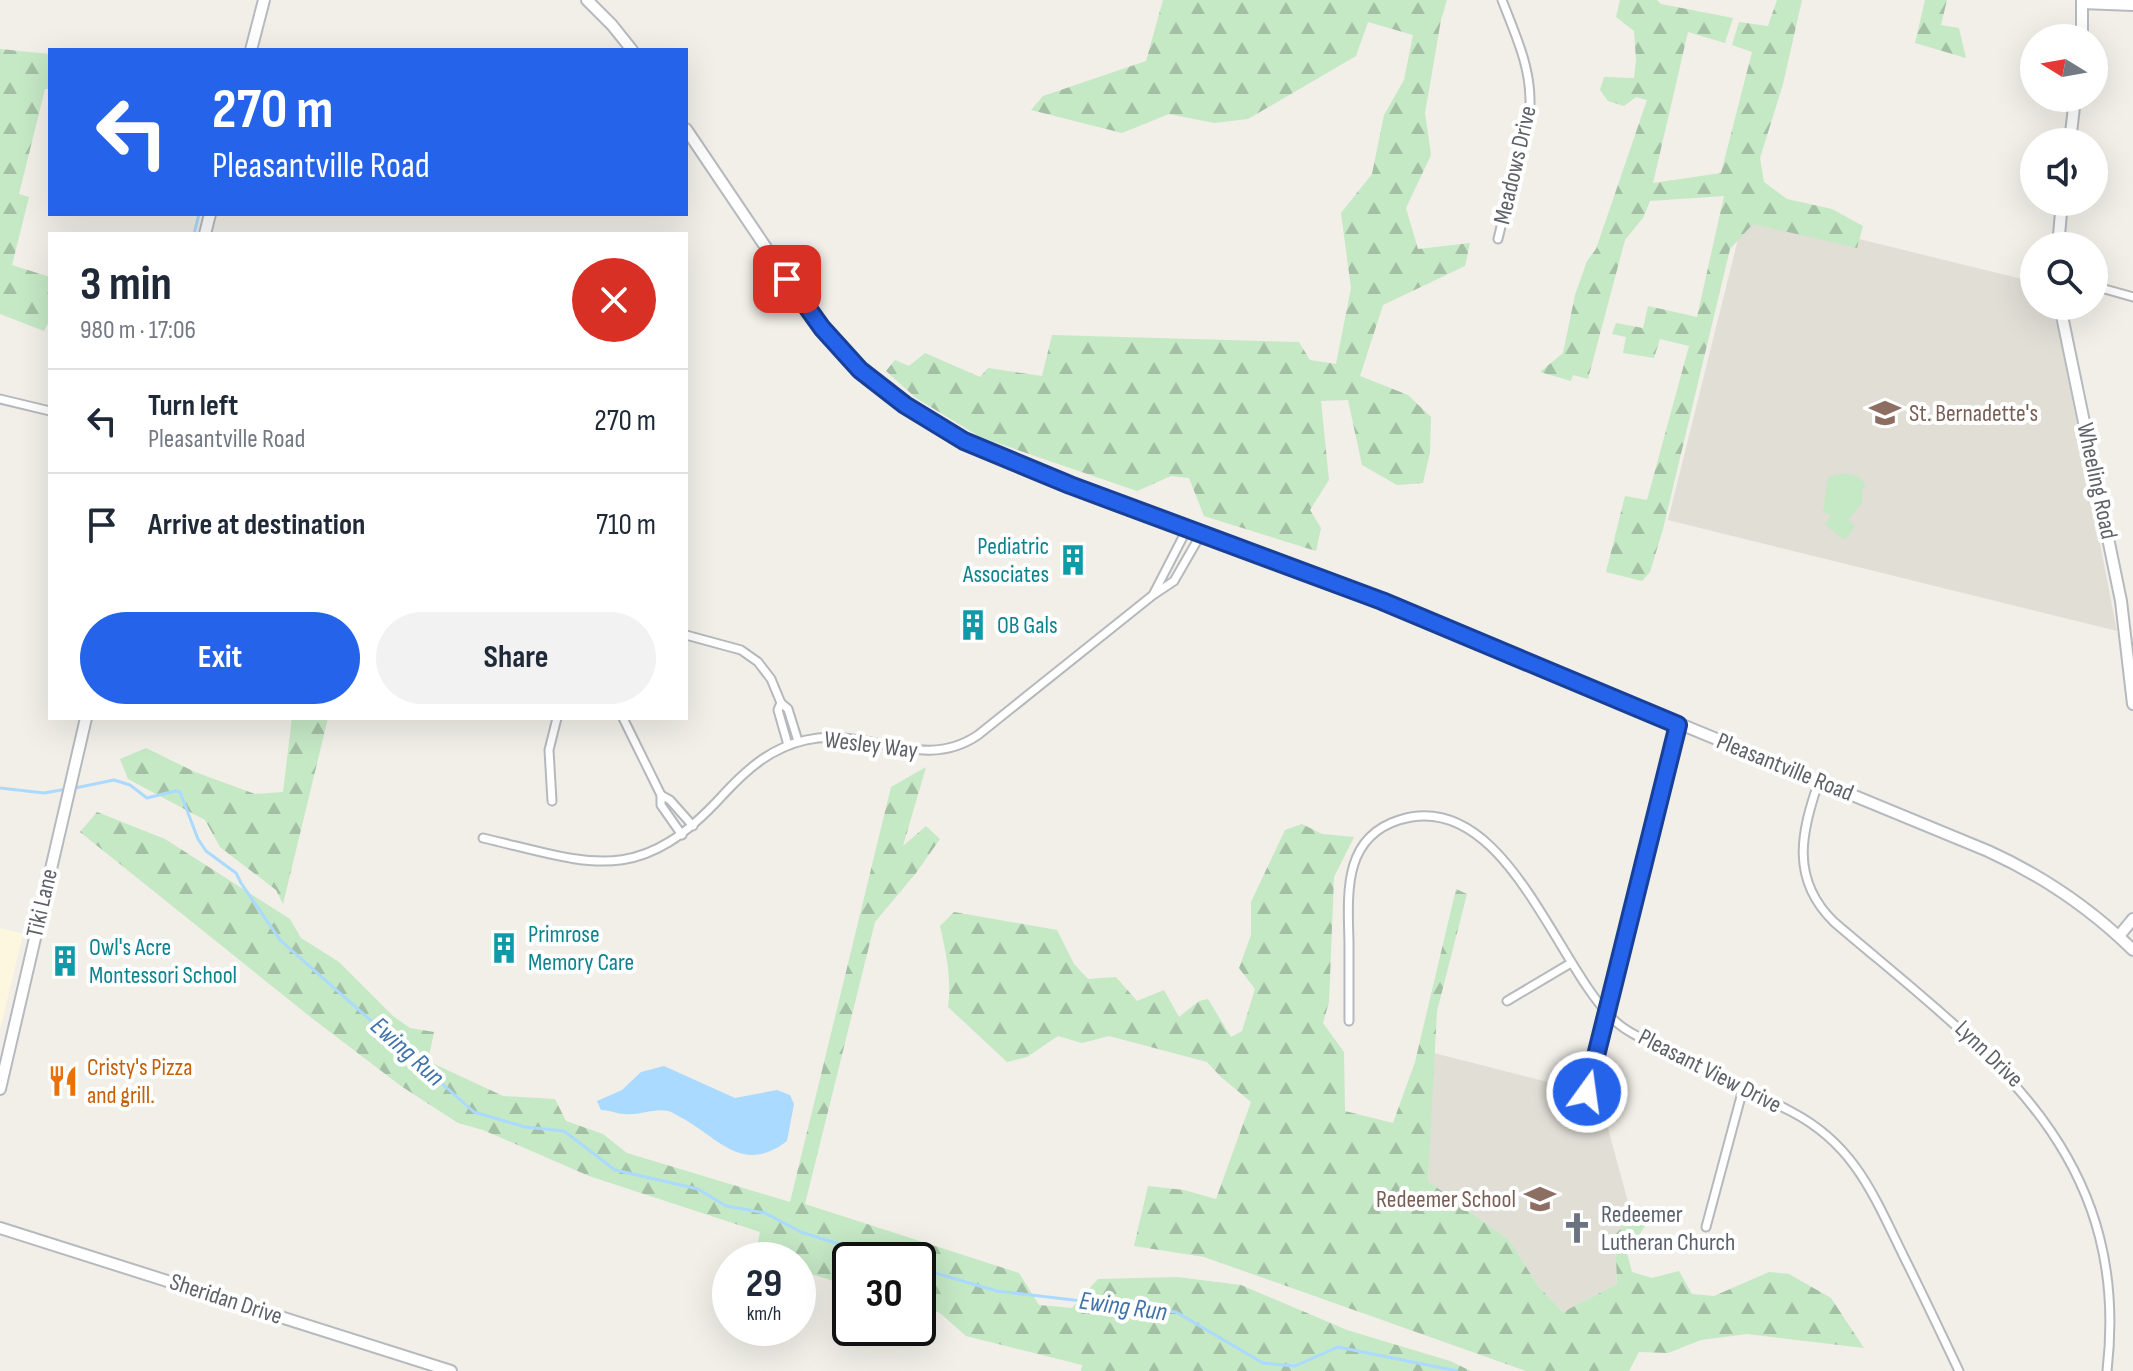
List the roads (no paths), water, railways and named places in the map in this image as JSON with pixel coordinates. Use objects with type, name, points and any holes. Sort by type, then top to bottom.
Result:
[{"type":"main road","points":[[252,48],[264,0]]},
{"type":"main road","points":[[587,0],[630,48]]},
{"type":"main road","points":[[2082,24],[2082,2],[2133,5]]},
{"type":"main road","name":"Pleasantville Road","points":[[688,132],[840,350],[881,387],[928,421],[978,448],[1389,604],[1992,853],[2055,887],[2133,950]]},
{"type":"main road","name":"Wheeling Road","points":[[2063,320],[2121,601],[2133,704]]},
{"type":"main road","name":"Tiki Lane","points":[[0,1089],[86,720]]},
{"type":"main road","points":[[2119,936],[2133,919]]},
{"type":"main road","name":"Sheridan Drive","points":[[0,1228],[451,1371]]},
{"type":"street","name":"Meadows Drive","points":[[1498,239],[1531,93],[1526,65],[1504,0]]},
{"type":"street","points":[[2108,290],[2133,297]]},
{"type":"street","points":[[0,399],[48,411]]},
{"type":"street","name":"Wesley Way","points":[[1153,595],[1187,529]]},
{"type":"street","name":"Wesley Way","points":[[483,838],[601,862],[637,857],[670,844],[693,826],[744,772],[766,755],[798,741],[840,736],[916,752],[942,751],[961,745],[978,735],[1174,581],[1201,534]]},
{"type":"street","points":[[688,636],[741,650],[758,662],[771,679],[781,703],[788,709],[798,741]]},
{"type":"street","points":[[781,703],[778,710],[788,745]]},
{"type":"street","points":[[552,801],[549,750],[556,720]]},
{"type":"street","points":[[624,720],[661,795],[661,805],[682,835]]},
{"type":"street","points":[[1587,1092],[1678,725]]},
{"type":"street","name":"Lynn Drive","points":[[1819,781],[1802,845],[1805,873],[1817,901],[1834,922],[1976,1038],[2024,1087],[2051,1119],[2077,1162],[2098,1205],[2110,1247]]},
{"type":"street","points":[[661,795],[670,800],[693,826]]},
{"type":"street","name":"Pleasant View Drive","points":[[1349,1021],[1348,887],[1355,859],[1372,837],[1395,821],[1424,816],[1451,820],[1498,854],[1518,876],[1571,963],[1607,1013],[1623,1027],[1809,1122],[1852,1159],[1877,1200],[1959,1371]]},
{"type":"street","points":[[1507,1001],[1571,963]]},
{"type":"street","points":[[1706,1227],[1743,1089]]},
{"type":"street","points":[[2107,1371],[2116,1304],[2114,1268]]},
{"type":"water","points":[[664,1066],[735,1098],[777,1090],[790,1095],[794,1104],[787,1141],[758,1155],[745,1154],[733,1151],[670,1112],[657,1110],[622,1114],[601,1110],[597,1101],[622,1090],[641,1072]]},
{"type":"waterway","points":[[194,232],[198,216]]},
{"type":"waterway","name":"Ewing Run","points":[[75,788],[114,780],[130,785],[147,798],[180,792],[198,839],[206,851],[236,873],[280,940],[474,1112],[525,1127],[564,1131],[615,1170],[698,1189],[726,1206],[765,1213],[801,1232],[832,1242]]},
{"type":"waterway","name":"Ewing Run","points":[[0,788],[44,793],[67,789]]},
{"type":"waterway","name":"Ewing Run","points":[[936,1273],[997,1291],[1176,1312],[1263,1363],[1295,1366],[1338,1347],[1457,1371]]},
{"type":"place","name":"St. Bernadette's","points":[[1885,413]]},
{"type":"place","name":"Pediatric Associates","points":[[1073,560]]},
{"type":"place","name":"OB Gals","points":[[973,625]]},
{"type":"place","name":"Primrose Memory Care","points":[[504,948]]},
{"type":"place","name":"Owl's Acre Montessori School","points":[[65,961]]},
{"type":"place","name":"Cristy's Pizza and grill.","points":[[63,1081]]},
{"type":"place","name":"Redeemer School","points":[[1540,1199]]},
{"type":"place","name":"Redeemer Lutheran Church","points":[[1577,1228]]}]
